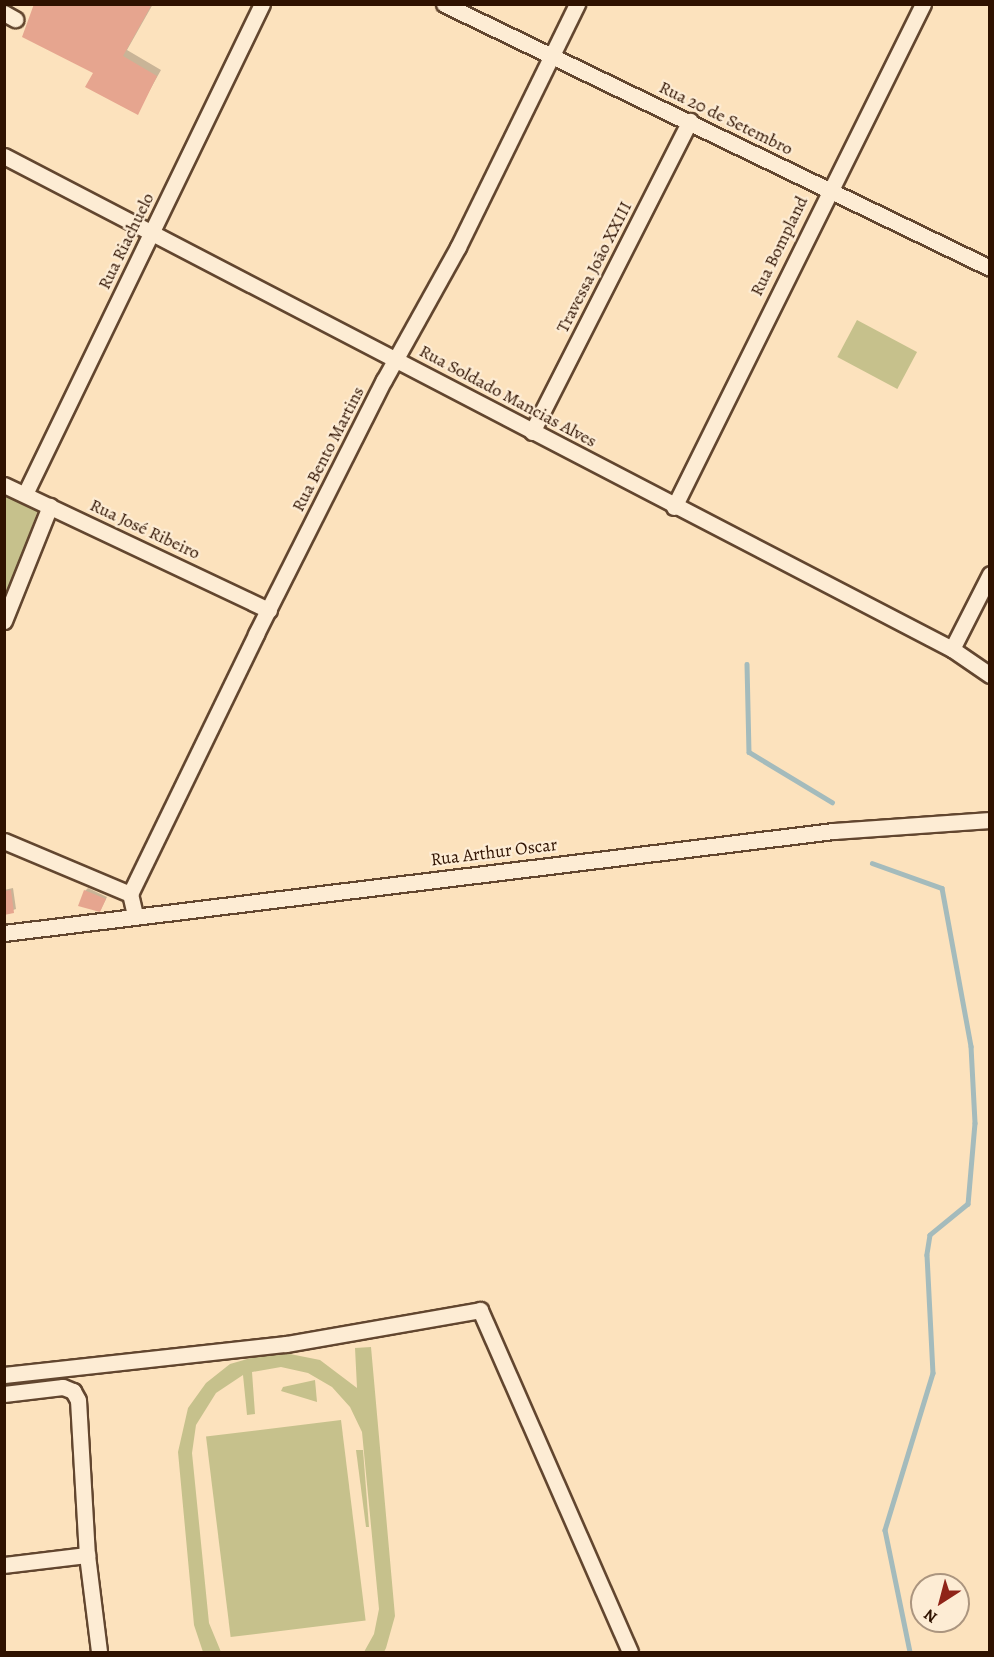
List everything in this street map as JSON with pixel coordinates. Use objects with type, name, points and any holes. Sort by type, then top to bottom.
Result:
[{"type":"street","name":"Rua Riachuelo","points":[[25,494],[262,4]]},
{"type":"street","name":"Rua 20 de Setembro","points":[[444,4],[990,267]]},
{"type":"street","name":"Rua Bento Martins","points":[[130,894],[269,610],[397,359],[458,247],[577,4]]},
{"type":"street","name":"Rua Bompland","points":[[674,507],[828,189],[923,4]]},
{"type":"street","name":"Travessa João XXIII","points":[[532,432],[690,121]]},
{"type":"street","name":"Rua Soldado Mancias Alves","points":[[4,156],[153,231],[674,507],[952,649],[990,675]]},
{"type":"street","name":"Rua José Ribeiro","points":[[4,485],[269,610]]},
{"type":"street","points":[[4,621],[50,506]]},
{"type":"street","points":[[952,649],[990,574]]},
{"type":"street","name":"Rua Arthur Oscar","points":[[4,933],[135,915],[834,831],[990,820]]},
{"type":"street","points":[[4,841],[130,894],[135,915]]},
{"type":"street","points":[[4,1375],[286,1344],[480,1310],[630,1653]]},
{"type":"street","points":[[4,1394],[63,1387],[73,1391],[78,1400],[87,1555],[99,1653]]},
{"type":"street","points":[[4,1565],[87,1555]]},
{"type":"shaded area","points":[[857,320],[917,352],[897,389],[837,357]]},
{"type":"shaded area","points":[[5,496],[38,510],[5,599]]},
{"type":"shaded area","points":[[371,1347],[395,1616],[384,1652],[364,1652],[374,1634],[379,1609],[362,1432],[350,1407],[332,1387],[308,1373],[281,1367],[252,1372],[255,1414],[247,1415],[243,1375],[216,1393],[196,1425],[192,1453],[209,1623],[221,1652],[203,1652],[194,1625],[178,1452],[188,1408],[206,1383],[230,1364],[275,1351],[320,1360],[357,1388],[355,1348]]},
{"type":"shaded area","points":[[315,1380],[317,1402],[281,1391],[283,1387]]},
{"type":"shaded area","points":[[341,1420],[366,1620],[231,1637],[206,1437]]},
{"type":"shaded area","points":[[356,1450],[363,1450],[369,1527],[366,1527]]},
{"type":"building","points":[[34,4],[152,4],[123,56],[157,76],[138,115],[85,87],[93,73],[22,37]]},
{"type":"building","points":[[11,890],[14,913],[4,915],[4,891]]},
{"type":"building","points":[[84,890],[106,899],[100,912],[78,906]]},
{"type":"waterway","points":[[747,664],[749,752],[832,802]]},
{"type":"waterway","points":[[872,863],[942,888],[971,1046],[975,1123],[968,1204],[930,1235],[927,1255],[933,1373],[885,1530],[910,1652]]}]
